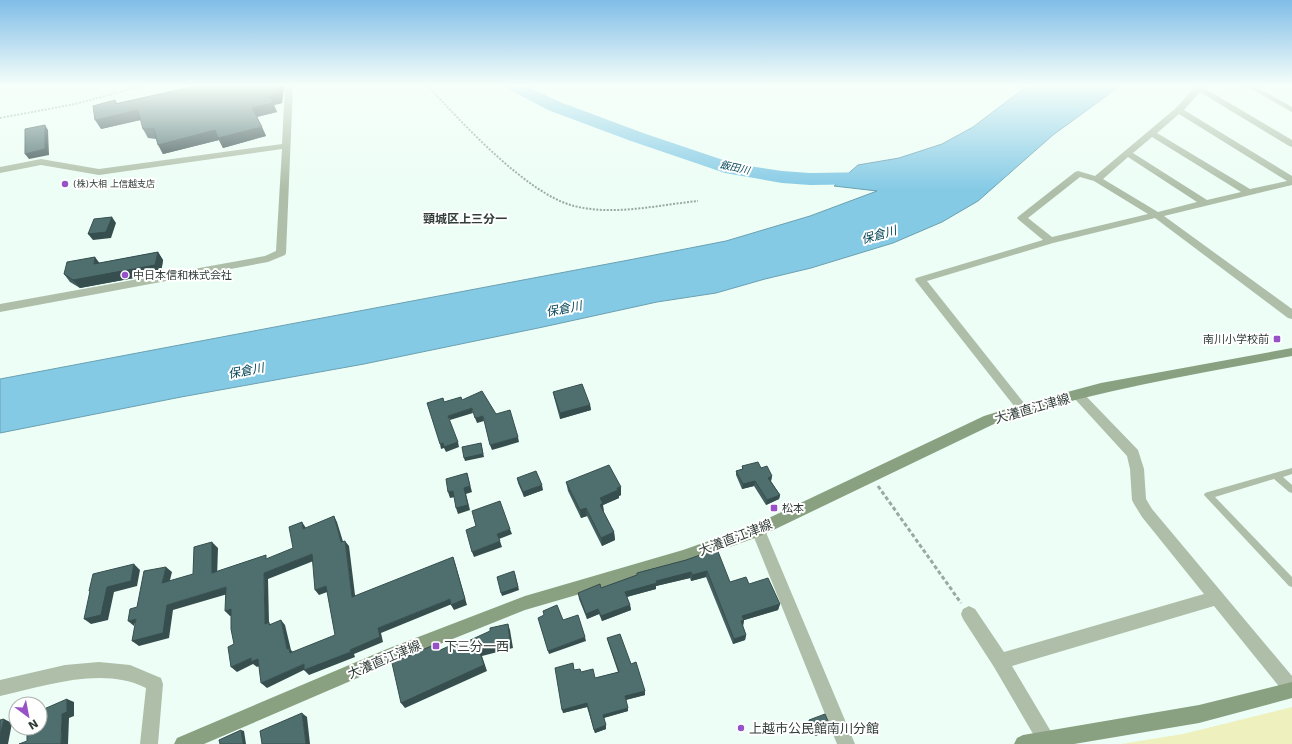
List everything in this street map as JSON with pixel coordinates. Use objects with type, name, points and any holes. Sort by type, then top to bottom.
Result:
[{"type":"main road","name":"大瀁直江津線","points":[[183,744],[394,654],[525,603],[683,557],[758,530],[989,420],[1022,408],[1125,383],[1292,352]]},
{"type":"main road","points":[[1023,744],[1199,714],[1292,689]]},
{"type":"street","points":[[0,308],[268,259],[281,253],[287,121]]},
{"type":"street","points":[[1097,179],[1166,121]]},
{"type":"street","points":[[1196,121],[1292,181]]},
{"type":"street","points":[[1255,121],[1292,144]]},
{"type":"street","points":[[1152,133],[1250,193]]},
{"type":"street","points":[[0,170],[41,162],[99,172],[286,146]]},
{"type":"street","points":[[1128,154],[1205,203]]},
{"type":"street","points":[[1050,240],[1022,218],[1078,174],[1097,179],[1156,215],[1292,315]]},
{"type":"street","points":[[1022,408],[920,280],[1050,240],[1250,193],[1292,181]]},
{"type":"street","points":[[1078,395],[1133,454],[1137,469],[1139,500],[1147,513],[1292,689]]},
{"type":"street","points":[[758,530],[846,744]]},
{"type":"street","points":[[1000,661],[1217,598]]},
{"type":"street","points":[[970,614],[1048,740]]},
{"type":"street","points":[[0,688],[74,673],[107,669],[131,673],[155,684],[149,744]]},
{"type":"lane","points":[[1292,471],[1208,495],[1292,583]]},
{"type":"lane","points":[[1275,475],[1292,490]]},
{"type":"path","points":[[461,121],[518,173],[536,187],[564,203],[585,207],[607,208],[698,200]]},
{"type":"path","points":[[871,476],[970,614]]},
{"type":"green space","points":[[1292,707],[1292,744],[1121,744],[1183,734]]},
{"type":"water","name":"保倉川","points":[[981,121],[1073,121],[1053,135],[978,201],[942,222],[893,243],[811,268],[716,293],[657,302],[364,364],[181,397],[0,433],[0,379],[726,241],[810,216],[877,191],[834,186],[858,165],[899,158],[942,144]]},
{"type":"building","points":[[141,121],[259,121],[262,127],[218,138],[215,130],[158,145],[154,129],[143,129]]},
{"type":"building","points":[[45,125],[45,149],[25,154],[25,129]]},
{"type":"building","points":[[112,217],[106,232],[88,234],[94,219]]},
{"type":"building","points":[[158,252],[155,265],[73,280],[64,274],[67,262],[95,257],[94,264]]},
{"type":"building","points":[[582,384],[590,405],[560,413],[553,392]]},
{"type":"building","points":[[482,391],[496,414],[510,410],[518,437],[490,445],[483,416],[475,418],[472,408],[448,416],[458,442],[444,447],[443,443],[440,444],[427,403],[443,398],[444,402],[461,397],[462,400]]},
{"type":"building","points":[[481,443],[483,454],[464,458],[462,447]]},
{"type":"building","points":[[758,462],[761,468],[767,466],[772,476],[768,478],[780,495],[767,500],[755,481],[743,484],[736,471],[743,469],[742,466]]},
{"type":"building","points":[[609,465],[621,487],[617,488],[618,490],[600,498],[603,503],[600,505],[614,532],[601,538],[586,508],[580,510],[566,482]]},
{"type":"building","points":[[536,471],[542,485],[523,492],[517,478]]},
{"type":"building","points":[[467,473],[470,486],[464,488],[468,505],[456,508],[453,491],[448,492],[446,479]]},
{"type":"building","points":[[500,501],[510,529],[497,534],[500,541],[472,552],[466,530],[476,526],[472,511]]},
{"type":"building","points":[[334,516],[341,542],[345,541],[352,597],[453,557],[465,599],[451,605],[450,599],[378,628],[380,637],[350,650],[351,652],[304,670],[304,664],[261,683],[258,659],[251,662],[251,658],[231,667],[228,647],[234,644],[231,629],[231,609],[225,611],[226,587],[167,605],[163,633],[132,641],[136,619],[128,621],[130,609],[137,607],[144,571],[166,567],[162,583],[193,574],[194,547],[212,542],[212,573],[266,555],[266,559],[293,548],[289,527],[302,522],[303,529]],"holes":[[[312,554],[315,590],[326,586],[335,635],[290,653],[289,648],[287,649],[281,620],[269,625],[269,622],[265,624],[264,573]]]},
{"type":"building","points":[[717,549],[730,582],[746,577],[749,584],[768,578],[780,604],[742,616],[744,620],[741,621],[746,635],[734,639],[707,571],[692,575],[691,572],[656,581],[657,583],[625,592],[630,605],[601,616],[598,609],[586,614],[578,593],[600,584],[601,588],[637,575],[637,573],[686,560]]},
{"type":"building","points":[[134,564],[131,581],[107,587],[101,615],[84,619],[93,574]]},
{"type":"building","points":[[514,571],[518,587],[501,593],[497,577]]},
{"type":"building","points":[[557,605],[563,620],[578,615],[585,637],[548,651],[538,618],[544,615],[543,611]]},
{"type":"building","points":[[508,624],[510,642],[479,650],[484,665],[401,703],[392,663],[436,644],[438,651],[463,640],[464,643],[490,631],[490,628]]},
{"type":"building","points":[[620,634],[631,664],[636,662],[645,691],[625,696],[628,708],[603,715],[606,725],[594,730],[587,703],[562,710],[555,668],[573,663],[574,670],[580,669],[581,672],[593,669],[595,678],[619,672],[607,638]]},
{"type":"building","points":[[67,699],[67,712],[62,714],[61,744],[19,744],[27,741],[27,736],[48,736],[48,707]]},
{"type":"building","points":[[302,713],[306,744],[262,744],[260,731]]},
{"type":"building","points":[[825,714],[831,728],[816,734],[809,720]]},
{"type":"building","points":[[4,719],[0,735],[0,720]]},
{"type":"building","points":[[241,730],[243,744],[220,744],[219,740]]},
{"type":"waterway","name":"飯田川","points":[[593,121],[732,169],[782,177],[810,179],[877,178]]},
{"type":"place","name":"(株)大相 上信越支店","points":[[65,184]]},
{"type":"place","name":"中日本信和株式会社","points":[[125,275]]},
{"type":"place","name":"南川小学校前","points":[[1277,339]]},
{"type":"place","name":"松本","points":[[774,508]]},
{"type":"place","name":"下三分一西","points":[[436,646]]},
{"type":"place","name":"上越市公民館南川分館","points":[[741,728]]},
{"type":"district","name":"頸城区上三分一","points":[[465,219]]}]
